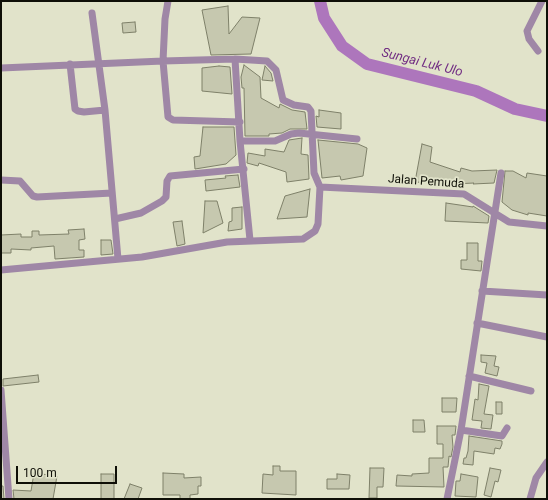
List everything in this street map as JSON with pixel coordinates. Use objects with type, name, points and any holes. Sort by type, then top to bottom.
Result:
[{"type":"street","points":[[168,1],[165,19],[164,61],[168,117],[174,120],[240,122]]},
{"type":"street","points":[[538,51],[529,39],[527,31],[542,1]]},
{"type":"street","points":[[92,13],[105,110],[118,259]]},
{"type":"street","points":[[236,59],[240,141],[250,240]]},
{"type":"street","points":[[1,68],[98,63],[236,59],[262,60],[271,64],[276,70],[283,100],[294,105],[308,107],[312,111],[314,134],[314,173],[320,187],[318,224],[315,231],[309,236],[295,240],[250,240],[118,259],[1,270]]},
{"type":"street","points":[[70,64],[75,109],[84,112],[105,110]]},
{"type":"street","points":[[240,141],[275,141],[295,133],[357,138]]},
{"type":"street","points":[[115,219],[141,213],[162,201],[166,197],[167,181],[170,176],[244,170]]},
{"type":"street","points":[[447,499],[461,430],[468,376],[501,173]]},
{"type":"street","points":[[1,180],[20,181],[33,196],[37,197],[112,193]]},
{"type":"street","name":"Jalan Pemuda","points":[[320,187],[464,194],[509,222],[547,226]]},
{"type":"street","points":[[482,290],[547,295]]},
{"type":"street","points":[[477,323],[547,337]]},
{"type":"street","points":[[468,376],[531,391]]},
{"type":"street","points":[[1,390],[9,499]]},
{"type":"street","points":[[461,430],[502,436],[507,428]]},
{"type":"street","points":[[530,499],[536,478],[547,462]]},
{"type":"building","points":[[228,6],[229,34],[242,17],[260,18],[251,54],[211,55],[202,10]]},
{"type":"building","points":[[135,22],[136,32],[123,33],[122,23]]},
{"type":"building","points":[[244,65],[260,77],[261,98],[279,108],[280,104],[292,110],[305,112],[307,129],[290,129],[282,133],[269,134],[269,136],[245,136],[244,88],[242,88],[241,77]]},
{"type":"building","points":[[219,66],[230,67],[232,94],[202,91],[202,68]]},
{"type":"building","points":[[265,66],[271,73],[273,81],[262,80]]},
{"type":"building","points":[[319,110],[341,113],[341,129],[317,127],[316,116],[319,117]]},
{"type":"building","points":[[203,127],[234,127],[236,155],[226,164],[195,169],[194,157],[200,156]]},
{"type":"building","points":[[302,138],[301,154],[308,155],[309,179],[287,182],[286,172],[259,163],[258,166],[247,163],[248,153],[265,156],[265,149],[284,152],[289,140]]},
{"type":"building","points":[[318,140],[358,144],[367,148],[363,176],[341,180],[340,176],[322,178]]},
{"type":"building","points":[[422,144],[432,147],[430,162],[460,172],[461,168],[472,171],[497,170],[494,183],[454,184],[415,182]]},
{"type":"building","points":[[505,171],[513,171],[526,178],[527,173],[547,176],[547,216],[528,213],[528,215],[512,210],[502,202]]},
{"type":"building","points":[[238,175],[240,187],[206,191],[205,180]]},
{"type":"building","points":[[310,189],[307,217],[277,219],[285,196]]},
{"type":"building","points":[[205,201],[217,201],[223,223],[203,233]]},
{"type":"building","points":[[446,203],[473,206],[489,216],[488,223],[445,221]]},
{"type":"building","points":[[242,207],[242,229],[228,231],[229,222],[232,221],[232,208]]},
{"type":"building","points":[[182,221],[185,244],[177,246],[173,222]]},
{"type":"building","points":[[84,229],[85,239],[79,240],[79,250],[84,250],[84,257],[55,259],[54,246],[31,248],[31,250],[11,249],[11,253],[1,253],[1,235],[21,234],[21,237],[32,237],[32,231],[39,231],[39,235],[69,234],[68,230]]},
{"type":"building","points":[[101,240],[111,240],[113,254],[101,255]]},
{"type":"building","points":[[467,243],[478,243],[478,261],[482,261],[481,271],[461,269],[461,260],[467,260]]},
{"type":"building","points":[[481,355],[496,356],[494,366],[499,367],[497,376],[485,373],[487,363],[481,362]]},
{"type":"building","points":[[38,375],[39,382],[3,386],[3,379]]},
{"type":"building","points":[[479,384],[489,386],[484,414],[493,415],[491,429],[481,428],[482,421],[472,420],[475,399],[478,400]]},
{"type":"building","points":[[442,398],[457,398],[456,412],[442,412]]},
{"type":"building","points":[[496,402],[502,402],[502,414],[496,414]]},
{"type":"building","points":[[413,420],[424,420],[425,432],[413,432]]},
{"type":"building","points":[[437,426],[456,426],[455,435],[452,435],[453,447],[451,457],[449,456],[448,467],[443,467],[444,487],[396,486],[397,475],[412,476],[412,474],[429,473],[429,458],[443,458],[443,444],[437,444]]},
{"type":"building","points":[[469,436],[502,441],[502,444],[500,449],[495,448],[494,454],[474,451],[473,465],[463,464],[464,458],[466,458],[468,451]]},
{"type":"building","points":[[273,466],[280,466],[280,471],[296,471],[296,495],[262,493],[263,474],[273,475]]},
{"type":"building","points":[[370,468],[384,468],[383,487],[377,487],[377,498],[369,498]]},
{"type":"building","points":[[490,468],[501,470],[498,482],[495,481],[491,497],[484,495]]},
{"type":"building","points":[[34,473],[57,476],[53,499],[14,499],[13,490],[31,491]]},
{"type":"building","points":[[163,473],[184,474],[184,478],[201,477],[201,486],[198,486],[198,494],[190,495],[190,499],[180,499],[180,495],[163,495]]},
{"type":"building","points":[[101,474],[114,474],[114,499],[101,499]]},
{"type":"building","points":[[337,474],[350,475],[349,489],[327,489],[327,479],[337,479]]},
{"type":"building","points":[[461,474],[478,477],[476,497],[455,496],[456,481],[460,481]]},
{"type":"building","points":[[130,484],[142,488],[138,499],[124,499]]},
{"type":"building","points":[[1,486],[3,486],[4,499],[1,499]]},
{"type":"waterway","name":"Sungai Luk Ulo","points":[[320,1],[324,18],[342,46],[367,64],[476,91],[515,109],[547,116]]}]
